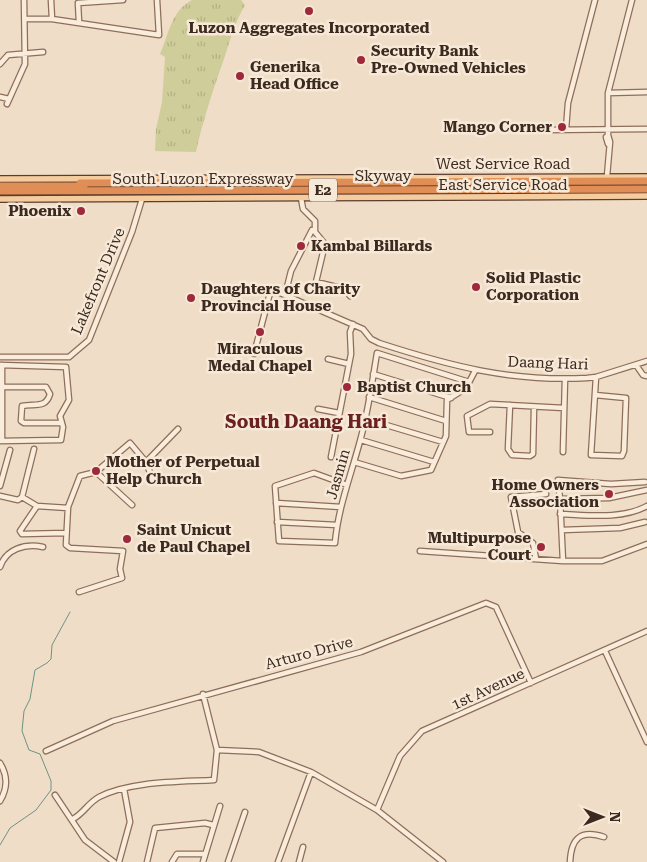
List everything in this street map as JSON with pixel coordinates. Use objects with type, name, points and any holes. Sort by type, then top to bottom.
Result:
[{"type":"highway","name":"South Luzon Expressway","points":[[0,185],[647,182]]},
{"type":"highway","name":"Skyway","points":[[0,192],[647,190]]},
{"type":"main road","name":"West Service Road","points":[[0,179],[647,177]]},
{"type":"main road","name":"East Service Road","points":[[0,199],[647,196]]},
{"type":"street","points":[[7,104],[25,64],[24,0]]},
{"type":"street","points":[[51,0],[52,19]]},
{"type":"street","points":[[79,22],[78,3],[122,0]]},
{"type":"street","points":[[25,19],[79,22],[159,35],[157,0]]},
{"type":"street","points":[[566,129],[568,103],[595,0]]},
{"type":"street","points":[[607,176],[610,137],[608,135],[608,93],[632,0]]},
{"type":"street","points":[[0,64],[8,55],[43,52]]},
{"type":"street","points":[[608,93],[647,92]]},
{"type":"street","points":[[0,97],[9,99]]},
{"type":"street","points":[[545,130],[647,129]]},
{"type":"street","points":[[301,198],[303,209],[316,221],[315,232],[325,243],[316,282],[345,289],[350,296]]},
{"type":"street","name":"Lakefront Drive","points":[[0,357],[69,357],[89,340],[132,232],[142,199]]},
{"type":"street","points":[[254,354],[271,289],[285,295],[292,271],[312,230],[315,232]]},
{"type":"street","name":"Daang Hari","points":[[285,295],[363,329],[371,339],[379,343],[431,360],[475,371],[523,377],[596,378],[647,361]]},
{"type":"street","points":[[331,457],[349,364],[350,332],[353,324]]},
{"type":"street","name":"Jasmin","points":[[277,522],[279,541],[336,543],[341,507],[366,419],[377,353],[469,382]]},
{"type":"street","points":[[328,359],[349,364]]},
{"type":"street","points":[[1,365],[66,367],[69,400],[60,414],[62,437],[58,441],[1,441],[1,365]]},
{"type":"street","points":[[636,365],[643,376],[647,376]]},
{"type":"street","points":[[354,462],[400,476],[430,470],[446,436],[446,404],[451,398],[466,388],[475,371]]},
{"type":"street","points":[[373,374],[451,398]]},
{"type":"street","points":[[595,394],[626,398],[624,453],[622,456],[591,455],[596,378]]},
{"type":"street","points":[[562,452],[565,379]]},
{"type":"street","points":[[1,387],[46,387],[50,394],[47,402],[44,404],[22,406],[21,421],[24,423],[61,423]]},
{"type":"street","points":[[369,397],[446,420]]},
{"type":"street","points":[[490,432],[469,432],[467,416],[490,404],[534,408],[564,408]]},
{"type":"street","points":[[510,406],[508,449],[512,454],[530,456],[533,454],[534,408]]},
{"type":"street","points":[[318,409],[339,413]]},
{"type":"street","points":[[291,419],[336,428]]},
{"type":"street","points":[[366,419],[443,442]]},
{"type":"street","points":[[146,462],[178,429]]},
{"type":"street","points":[[361,440],[434,462]]},
{"type":"street","points":[[78,592],[122,578],[120,569],[123,551],[70,548],[66,545],[68,508],[80,476],[96,472],[130,443],[146,462],[154,482]]},
{"type":"street","points":[[0,496],[18,500],[22,497],[34,449]]},
{"type":"street","points":[[0,486],[10,450]]},
{"type":"street","points":[[96,472],[132,506]]},
{"type":"street","points":[[337,525],[277,522],[274,486],[314,473],[347,485]]},
{"type":"street","points":[[565,561],[558,480],[611,484],[645,482]]},
{"type":"street","points":[[560,499],[609,498],[647,490]]},
{"type":"street","points":[[536,558],[533,543],[522,537],[517,530],[511,497],[546,494]]},
{"type":"street","points":[[22,497],[37,506],[68,508]]},
{"type":"street","points":[[276,503],[341,507]]},
{"type":"street","points":[[37,506],[20,532],[66,533]]},
{"type":"street","points":[[560,514],[618,514],[639,511],[647,506]]},
{"type":"street","points":[[562,530],[620,528],[646,522]]},
{"type":"street","points":[[420,552],[565,561],[602,561],[647,544]]},
{"type":"street","points":[[0,567],[3,558],[19,548],[43,547]]},
{"type":"street","name":"Arturo Drive","points":[[46,751],[113,721],[203,694],[361,652],[486,603],[496,607],[531,683]]},
{"type":"street","name":"1st Avenue","points":[[378,810],[400,756],[422,731],[647,631]]},
{"type":"street","points":[[605,651],[647,742]]},
{"type":"street","points":[[73,819],[84,812],[93,800],[124,789],[160,783],[214,780],[217,750],[203,694]]},
{"type":"street","points":[[217,750],[260,752],[311,772],[378,810],[443,862]]},
{"type":"street","points":[[0,763],[5,772],[6,783],[5,791],[0,801]]},
{"type":"street","points":[[278,862],[311,772]]},
{"type":"street","points":[[119,862],[130,822],[124,789]]},
{"type":"street","points":[[55,795],[73,819],[85,840],[114,862]]},
{"type":"street","points":[[203,862],[220,806]]},
{"type":"street","points":[[228,862],[244,812]]},
{"type":"street","points":[[147,862],[155,828],[205,823],[213,825]]},
{"type":"street","points":[[570,862],[572,844],[578,837],[592,834],[604,837]]},
{"type":"street","points":[[299,862],[303,847]]},
{"type":"street","points":[[172,862],[176,854],[204,854]]},
{"type":"green space","points":[[192,0],[241,0],[245,5],[241,11],[216,82],[196,152],[155,151],[156,129],[162,102],[165,57],[160,54],[179,10]]},
{"type":"waterway","points":[[0,845],[10,828],[36,810],[51,790],[51,781],[40,754],[29,750],[22,731],[24,711],[30,699],[35,670],[51,659],[52,645],[70,612]]},
{"type":"place","name":"Luzon Aggregates Incorporated","points":[[309,11]]},
{"type":"place","name":"Security Bank Pre-Owned Vehicles","points":[[361,60]]},
{"type":"place","name":"Generika Head Office","points":[[240,76]]},
{"type":"place","name":"Mango Corner","points":[[562,127]]},
{"type":"place","name":"Phoenix","points":[[81,211]]},
{"type":"place","name":"Kambal Billards","points":[[301,246]]},
{"type":"place","name":"Solid Plastic Corporation","points":[[476,287]]},
{"type":"place","name":"Daughters of Charity Provincial House","points":[[191,298]]},
{"type":"place","name":"Miraculous Medal Chapel","points":[[260,332]]},
{"type":"place","name":"Baptist Church","points":[[347,387]]},
{"type":"place","name":"Mother of Perpetual Help Church","points":[[96,471]]},
{"type":"place","name":"Home Owners Association","points":[[609,494]]},
{"type":"place","name":"Saint Unicut de Paul Chapel","points":[[127,539]]},
{"type":"place","name":"Multipurpose Court","points":[[541,547]]},
{"type":"district","name":"South Daang Hari","points":[[306,421]]}]
